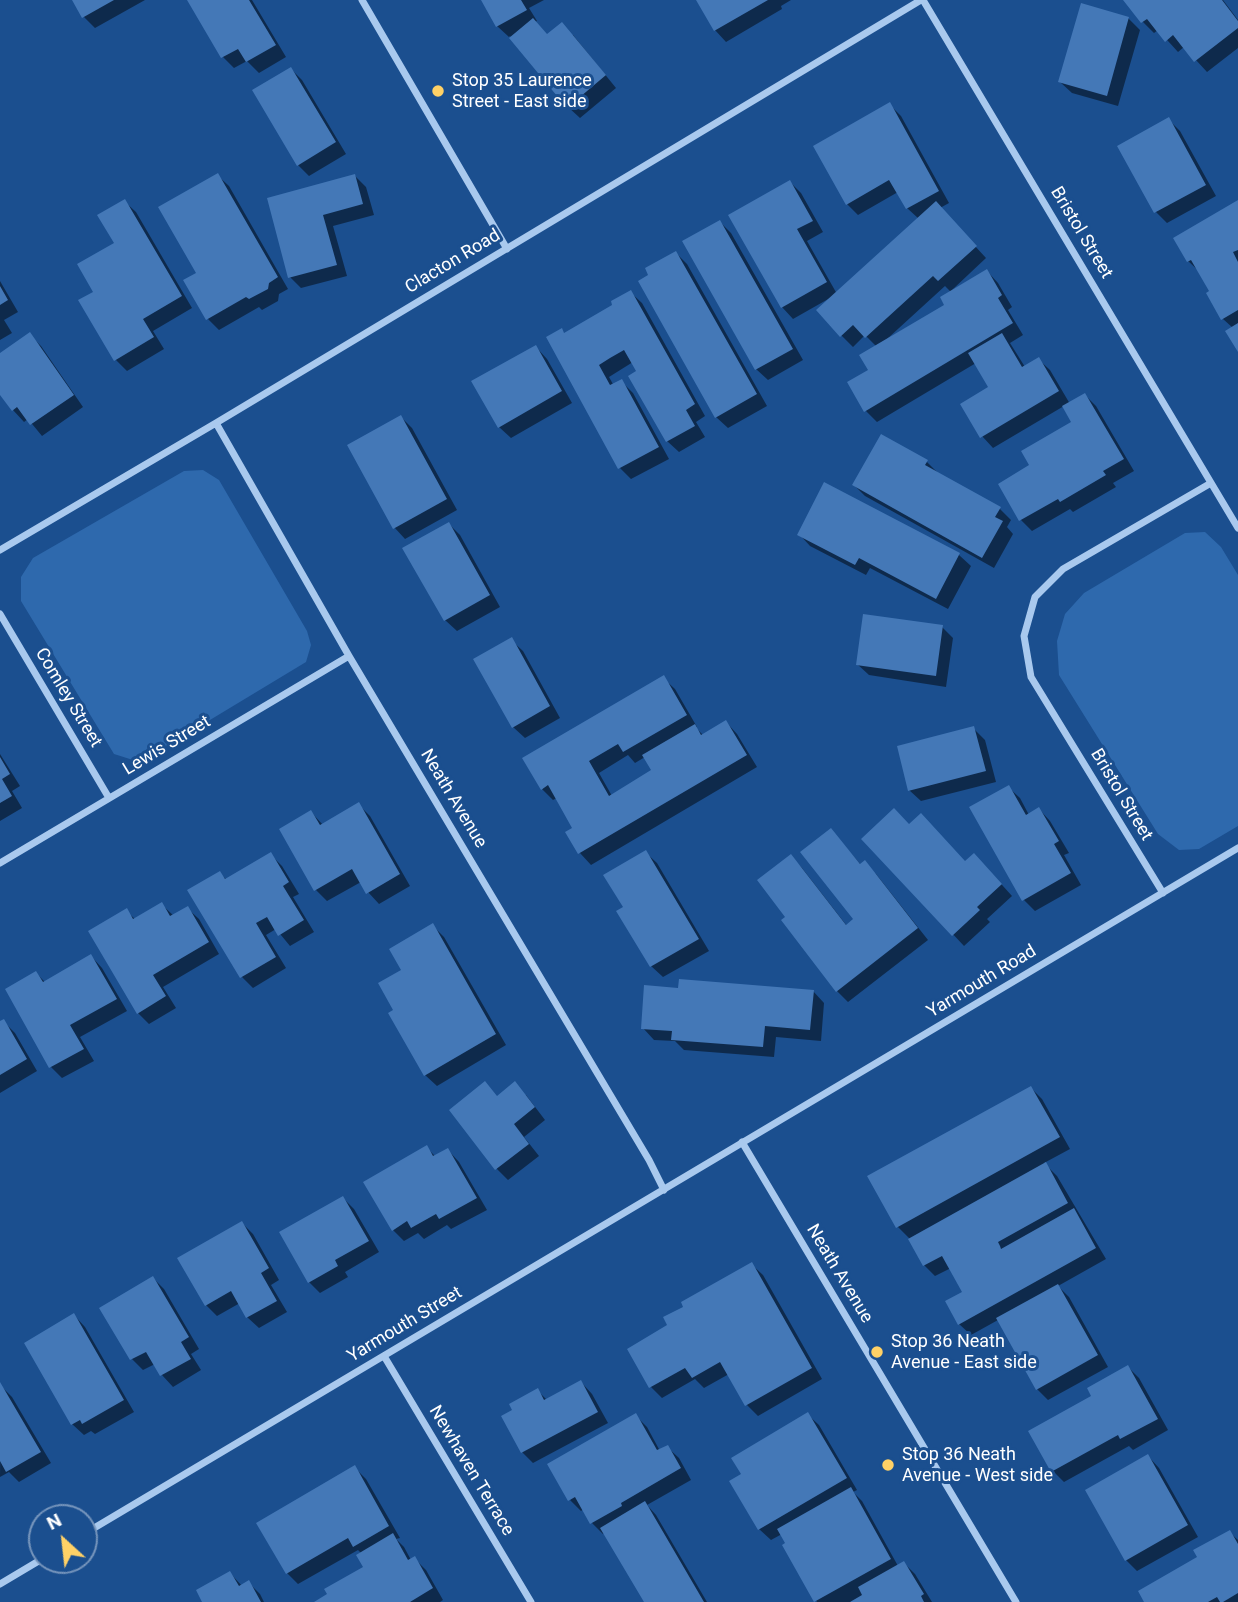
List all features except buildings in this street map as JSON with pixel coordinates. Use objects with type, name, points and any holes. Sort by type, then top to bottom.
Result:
[{"type":"street","points":[[362,0],[507,248]]},
{"type":"street","name":"Clacton Road","points":[[0,550],[922,0]]},
{"type":"street","name":"Bristol Street","points":[[922,0],[1238,528]]},
{"type":"street","name":"Neath Avenue","points":[[216,423],[349,656],[649,1160],[664,1190]]},
{"type":"street","name":"Bristol Street","points":[[1163,893],[1031,677],[1024,636],[1035,597],[1063,569],[1211,483]]},
{"type":"street","name":"Comley Street","points":[[0,614],[109,798]]},
{"type":"street","name":"Lewis Street","points":[[0,863],[349,656]]},
{"type":"street","name":"Yarmouth Road","points":[[742,1142],[1238,848]]},
{"type":"street","name":"Neath Avenue","points":[[742,1142],[1016,1602]]},
{"type":"street","name":"Yarmouth Street","points":[[98,1526],[742,1142]]},
{"type":"street","name":"Newhaven Terrace","points":[[384,1356],[531,1602]]},
{"type":"street","points":[[0,1584],[28,1567]]},
{"type":"shaded area","points":[[203,470],[219,480],[307,631],[311,645],[306,662],[152,755],[133,760],[114,754],[21,601],[21,577],[33,558],[184,471]]},
{"type":"shaded area","points":[[1205,532],[1221,547],[1238,575],[1238,826],[1199,849],[1179,850],[1158,834],[1059,675],[1057,641],[1065,614],[1084,593],[1185,533]]},
{"type":"place","name":"Stop 35 Laurence Street - East side","points":[[438,91]]},
{"type":"place","name":"Stop 36 Neath Avenue - East side","points":[[877,1352]]},
{"type":"place","name":"Stop 36 Neath Avenue - West side","points":[[888,1465]]}]
